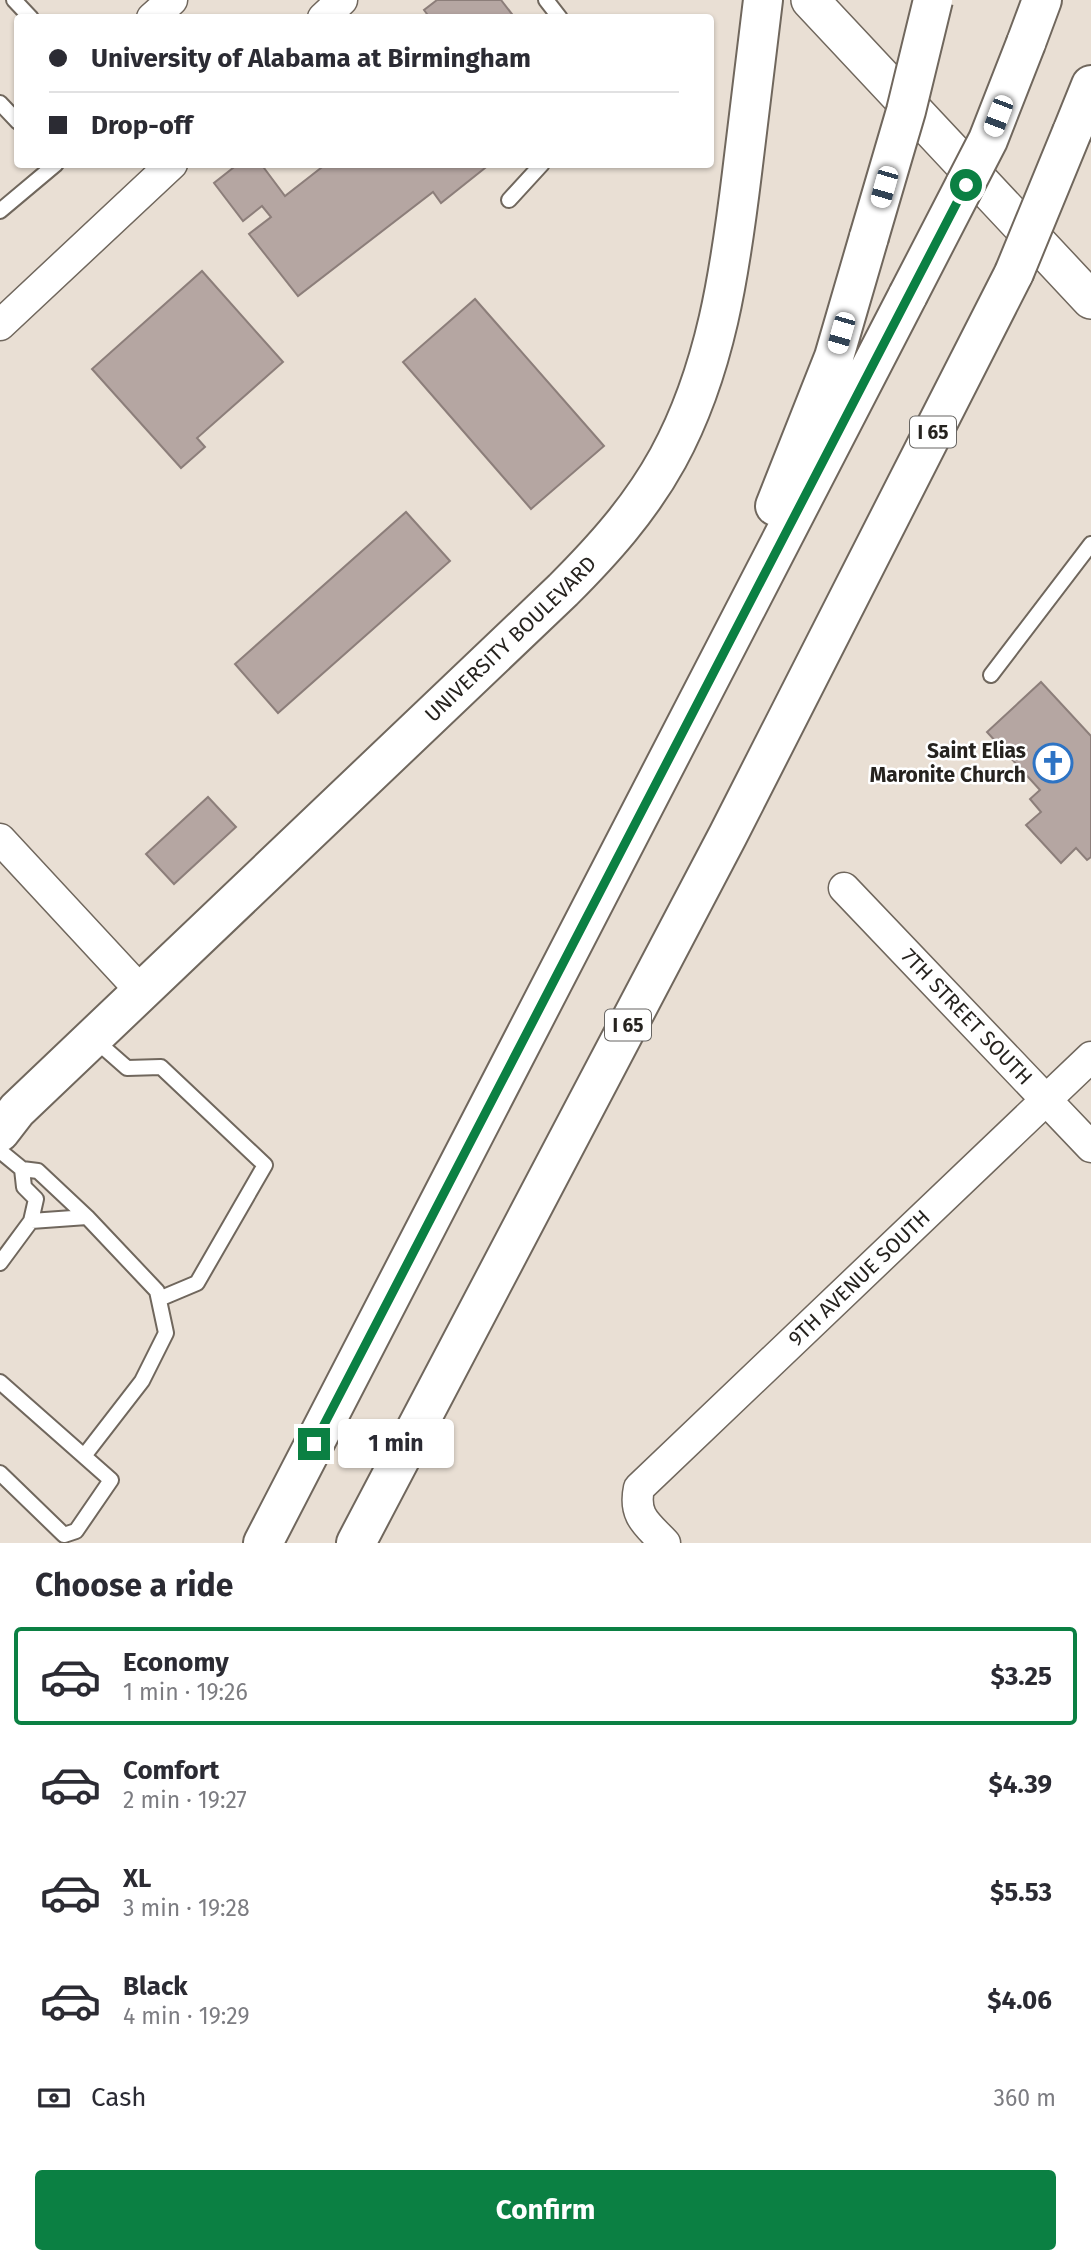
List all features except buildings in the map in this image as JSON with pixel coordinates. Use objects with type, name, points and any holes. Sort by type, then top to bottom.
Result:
[{"type":"main road","name":"UNIVERSITY BOULEVARD","points":[[0,1132],[17,1110],[563,590],[615,536],[655,479],[679,436],[699,390],[725,297],[763,0]]},
{"type":"main road","points":[[697,705],[834,357],[906,111],[933,0]]},
{"type":"main road","points":[[263,1543],[988,140],[1042,0]]},
{"type":"main road","points":[[1083,137],[1091,85]]},
{"type":"main road","name":"I 65","points":[[356,1543],[722,847],[1083,137]]},
{"type":"street","points":[[157,14],[173,0]]},
{"type":"street","points":[[327,14],[342,0]]},
{"type":"street","points":[[810,0],[1091,300]]},
{"type":"street","points":[[0,325],[167,168]]},
{"type":"street","points":[[0,839],[141,991]]},
{"type":"street","name":"7TH STREET SOUTH","points":[[844,888],[1091,1147]]},
{"type":"street","name":"9TH AVENUE SOUTH","points":[[665,1543],[643,1520],[636,1503],[639,1488],[1091,1057]]},
{"type":"lane","points":[[14,0],[27,14]]},
{"type":"lane","points":[[546,0],[557,14]]},
{"type":"lane","points":[[0,103],[14,118]]},
{"type":"lane","points":[[0,211],[51,168]]},
{"type":"lane","points":[[509,201],[538,168]]},
{"type":"lane","points":[[990,675],[1091,544]]},
{"type":"lane","points":[[92,1038],[127,1068],[161,1067],[265,1165],[197,1283],[159,1299]]},
{"type":"lane","points":[[0,1152],[22,1169],[38,1171],[87,1217],[157,1291],[166,1333],[142,1381],[84,1456]]},
{"type":"lane","points":[[0,1263],[31,1221],[36,1199],[24,1187],[22,1169]]},
{"type":"lane","points":[[31,1221],[87,1217]]},
{"type":"lane","points":[[0,1382],[111,1480],[75,1531],[64,1535],[0,1473]]},
{"type":"place","name":"Saint Elias Maronite Church","points":[[1053,763]]},
{"type":"route","points":[[314,1444],[966,185]]}]
